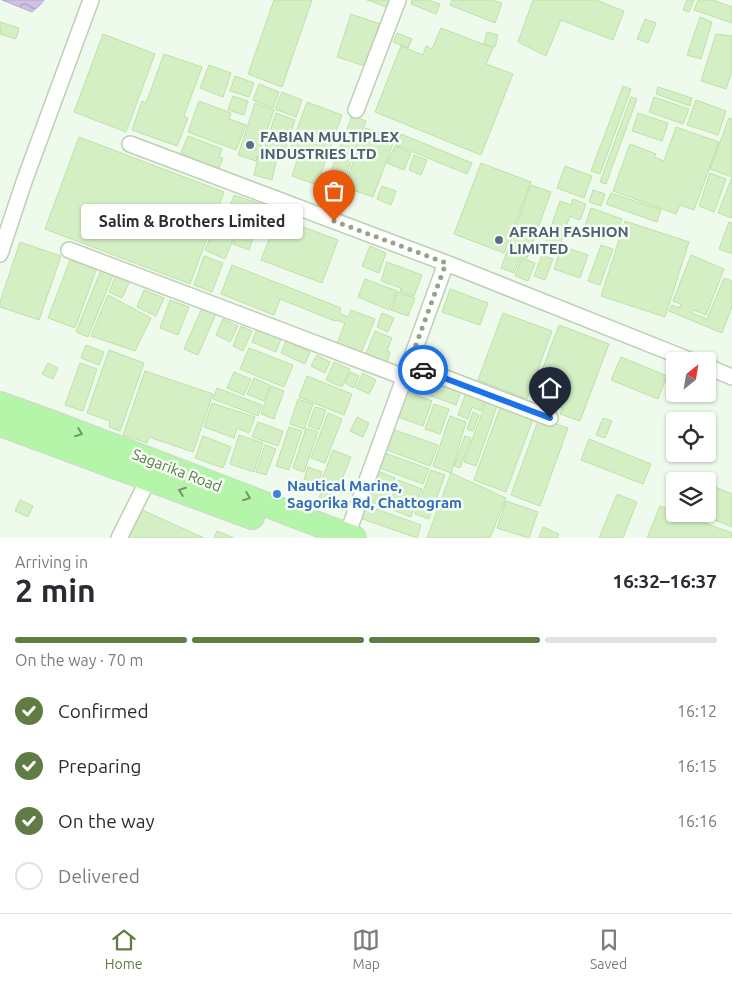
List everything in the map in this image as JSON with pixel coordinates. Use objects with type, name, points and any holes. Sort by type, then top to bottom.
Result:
[{"type":"main road","name":"Sagarika Road","points":[[0,404],[51,432],[152,470],[349,537]]},
{"type":"main road","name":"Sagarika Road","points":[[0,424],[51,432]]},
{"type":"main road","name":"Sagarika Road","points":[[152,470],[310,538]]},
{"type":"street","points":[[0,254],[25,179],[91,0]]},
{"type":"street","points":[[356,110],[398,0]]},
{"type":"street","points":[[130,144],[446,263],[669,352]]},
{"type":"street","points":[[69,250],[407,371],[550,418]]},
{"type":"street","points":[[349,537],[446,263]]},
{"type":"street","points":[[716,370],[732,377]]},
{"type":"street","points":[[119,538],[152,470]]},
{"type":"water","points":[[2,0],[44,0],[32,12]]},
{"type":"building","points":[[274,0],[312,0],[282,87],[248,74]]},
{"type":"building","points":[[367,0],[395,0],[392,9]]},
{"type":"building","points":[[412,0],[428,0],[440,4],[436,14],[411,4]]},
{"type":"building","points":[[452,0],[492,0],[502,3],[495,23],[450,5]]},
{"type":"building","points":[[533,0],[596,0],[624,11],[613,40],[561,20],[546,56],[518,42]]},
{"type":"building","points":[[687,0],[694,0],[689,12],[683,10]]},
{"type":"building","points":[[698,0],[713,0],[732,7],[732,23],[694,10]]},
{"type":"building","points":[[351,14],[380,24],[365,66],[337,57]]},
{"type":"building","points":[[700,17],[712,22],[701,59],[687,55]]},
{"type":"building","points":[[645,19],[656,23],[648,43],[637,39]]},
{"type":"building","points":[[0,22],[19,28],[16,39],[0,34]]},
{"type":"building","points":[[441,28],[493,48],[486,64],[513,74],[481,155],[375,112],[401,46],[423,55],[426,46],[432,49]]},
{"type":"building","points":[[487,32],[498,35],[495,47],[484,44]]},
{"type":"building","points":[[397,33],[412,39],[408,48],[393,42]]},
{"type":"building","points":[[103,34],[155,54],[126,132],[74,112]]},
{"type":"building","points":[[716,34],[732,36],[732,71],[726,89],[701,81]]},
{"type":"building","points":[[164,54],[202,67],[184,116],[188,118],[177,146],[132,130],[142,101],[146,103]]},
{"type":"building","points":[[209,65],[231,73],[223,97],[200,88]]},
{"type":"building","points":[[235,76],[254,83],[249,97],[230,91]]},
{"type":"building","points":[[259,84],[279,92],[273,108],[253,100]]},
{"type":"building","points":[[623,86],[631,89],[600,174],[591,171]]},
{"type":"building","points":[[658,87],[692,98],[690,106],[656,94]]},
{"type":"building","points":[[282,92],[302,100],[296,117],[275,109]]},
{"type":"building","points":[[233,96],[248,101],[244,115],[228,110]]},
{"type":"building","points":[[631,97],[637,99],[606,184],[600,182]]},
{"type":"building","points":[[654,97],[689,109],[683,124],[649,112]]},
{"type":"building","points":[[696,100],[726,111],[718,135],[687,125]]},
{"type":"building","points":[[199,101],[231,113],[229,119],[246,125],[236,150],[188,132]]},
{"type":"building","points":[[307,102],[342,115],[317,185],[292,176],[299,155],[289,151]]},
{"type":"building","points":[[255,103],[274,110],[256,161],[238,155]]},
{"type":"building","points":[[276,113],[295,120],[284,153],[265,146]]},
{"type":"building","points":[[638,113],[668,123],[662,141],[632,131]]},
{"type":"building","points":[[352,116],[366,121],[343,184],[328,178]]},
{"type":"building","points":[[729,118],[732,119],[732,177],[710,169]]},
{"type":"building","points":[[676,127],[719,142],[694,210],[680,205],[676,214],[613,191],[630,144],[656,154],[654,157],[664,161]]},
{"type":"building","points":[[366,128],[395,138],[373,197],[344,187]]},
{"type":"building","points":[[401,134],[472,163],[467,174],[396,145]]},
{"type":"building","points":[[188,136],[222,149],[219,157],[223,158],[218,170],[180,155]]},
{"type":"building","points":[[79,137],[224,192],[190,284],[45,229]]},
{"type":"building","points":[[395,146],[411,153],[404,170],[387,163]]},
{"type":"building","points":[[260,149],[278,153],[272,180],[254,175]]},
{"type":"building","points":[[414,155],[427,160],[421,175],[409,170]]},
{"type":"building","points":[[481,163],[531,182],[504,253],[454,234]]},
{"type":"building","points":[[565,166],[592,176],[584,198],[557,188]]},
{"type":"building","points":[[710,173],[726,179],[714,212],[699,206]]},
{"type":"building","points":[[732,177],[732,218],[718,213]]},
{"type":"building","points":[[531,185],[551,192],[527,258],[521,256],[514,273],[501,268]]},
{"type":"building","points":[[382,186],[396,191],[391,205],[377,199]]},
{"type":"building","points":[[593,190],[605,194],[601,206],[589,202]]},
{"type":"building","points":[[611,193],[661,210],[657,222],[606,204]]},
{"type":"building","points":[[234,195],[264,205],[249,250],[233,244],[237,232],[223,227]]},
{"type":"building","points":[[573,199],[586,204],[580,220],[570,216],[557,254],[543,249],[560,201],[571,205]]},
{"type":"building","points":[[591,208],[622,219],[616,236],[585,226]]},
{"type":"building","points":[[277,220],[286,224],[287,221],[338,240],[322,283],[261,260]]},
{"type":"building","points":[[625,221],[689,242],[665,317],[601,296]]},
{"type":"building","points":[[729,222],[732,223],[732,254],[719,249]]},
{"type":"building","points":[[215,226],[235,235],[225,259],[205,250]]},
{"type":"building","points":[[20,242],[61,256],[39,320],[0,307]]},
{"type":"building","points":[[601,245],[613,249],[600,285],[588,281]]},
{"type":"building","points":[[370,246],[386,253],[379,273],[362,266]]},
{"type":"building","points":[[562,246],[588,255],[580,278],[554,269]]},
{"type":"building","points":[[72,255],[98,265],[75,328],[48,318]]},
{"type":"building","points":[[542,255],[553,259],[545,280],[534,276]]},
{"type":"building","points":[[691,255],[724,269],[706,315],[694,310],[692,313],[707,319],[724,278],[732,281],[732,307],[722,333],[669,311],[672,305],[679,308],[681,304],[673,301]]},
{"type":"building","points":[[204,256],[223,263],[212,292],[194,285]]},
{"type":"building","points":[[522,258],[535,263],[528,281],[515,276]]},
{"type":"building","points":[[387,262],[422,275],[414,296],[400,291],[401,288],[381,281]]},
{"type":"building","points":[[232,265],[341,308],[339,313],[348,317],[351,310],[375,319],[361,353],[337,344],[345,323],[335,321],[280,299],[274,315],[221,294]]},
{"type":"building","points":[[101,270],[113,275],[88,337],[76,332]]},
{"type":"building","points":[[116,275],[130,281],[122,298],[109,292]]},
{"type":"building","points":[[365,279],[397,291],[389,310],[358,297]]},
{"type":"building","points":[[450,289],[488,303],[480,325],[442,312]]},
{"type":"building","points":[[144,290],[164,298],[156,316],[137,307]]},
{"type":"building","points":[[398,292],[415,298],[408,316],[391,310]]},
{"type":"building","points":[[108,295],[151,318],[135,351],[91,336]]},
{"type":"building","points":[[170,300],[189,307],[178,335],[160,328]]},
{"type":"building","points":[[202,308],[216,314],[198,355],[184,349]]},
{"type":"building","points":[[382,313],[394,318],[388,332],[377,327]]},
{"type":"building","points":[[503,313],[552,331],[527,399],[478,380]]},
{"type":"building","points":[[223,319],[238,326],[230,342],[216,335]]},
{"type":"building","points":[[559,325],[609,344],[580,421],[560,414],[563,408],[532,397]]},
{"type":"building","points":[[241,326],[252,331],[243,351],[233,346]]},
{"type":"building","points":[[257,329],[281,339],[276,352],[252,342]]},
{"type":"building","points":[[375,331],[392,338],[387,351],[390,352],[387,362],[366,354]]},
{"type":"building","points":[[286,341],[310,352],[305,364],[281,353]]},
{"type":"building","points":[[86,345],[104,352],[99,365],[81,358]]},
{"type":"building","points":[[249,348],[293,365],[284,387],[240,369]]},
{"type":"building","points":[[109,350],[144,363],[120,431],[109,427],[110,421],[87,413]]},
{"type":"building","points":[[317,355],[330,362],[325,373],[311,366]]},
{"type":"building","points":[[621,357],[666,376],[658,399],[611,380]]},
{"type":"building","points":[[334,362],[350,369],[342,387],[326,380]]},
{"type":"building","points":[[48,363],[58,368],[53,379],[42,374]]},
{"type":"building","points":[[80,363],[97,369],[83,411],[65,405]]},
{"type":"building","points":[[145,371],[213,394],[193,452],[149,437],[147,443],[123,435]]},
{"type":"building","points":[[416,371],[462,388],[456,405],[410,388]]},
{"type":"building","points":[[234,372],[251,379],[244,395],[227,388]]},
{"type":"building","points":[[350,372],[359,376],[354,388],[345,383]]},
{"type":"building","points":[[363,373],[376,380],[369,394],[356,388]]},
{"type":"building","points":[[307,376],[352,394],[344,415],[299,397]]},
{"type":"building","points":[[254,378],[270,385],[264,401],[247,394]]},
{"type":"building","points":[[271,386],[284,391],[274,419],[261,414]]},
{"type":"building","points":[[468,387],[487,394],[481,411],[472,407],[468,419],[458,415]]},
{"type":"building","points":[[217,388],[262,405],[258,416],[213,399]]},
{"type":"building","points":[[407,392],[432,401],[423,426],[398,417]]},
{"type":"building","points":[[298,399],[313,404],[304,429],[290,424]]},
{"type":"building","points":[[487,399],[498,403],[476,466],[464,462]]},
{"type":"building","points":[[502,402],[535,414],[506,492],[474,480]]},
{"type":"building","points":[[212,403],[255,417],[249,433],[237,428],[234,438],[204,427]]},
{"type":"building","points":[[434,404],[449,409],[440,434],[425,429]]},
{"type":"building","points":[[315,407],[326,410],[319,430],[308,426]]},
{"type":"building","points":[[473,412],[479,415],[473,431],[467,429]]},
{"type":"building","points":[[328,413],[342,419],[325,463],[311,458]]},
{"type":"building","points":[[450,416],[466,422],[451,473],[433,466]]},
{"type":"building","points":[[357,417],[369,423],[363,437],[350,431]]},
{"type":"building","points":[[539,418],[568,428],[540,506],[511,495]]},
{"type":"building","points":[[603,418],[612,421],[605,438],[596,435]]},
{"type":"building","points":[[258,422],[283,431],[278,446],[252,437]]},
{"type":"building","points":[[289,427],[302,431],[289,470],[276,466]]},
{"type":"building","points":[[306,428],[318,432],[304,472],[293,468]]},
{"type":"building","points":[[389,428],[438,445],[430,466],[382,448]]},
{"type":"building","points":[[239,435],[263,443],[254,472],[230,464]]},
{"type":"building","points":[[203,436],[231,447],[223,468],[195,458]]},
{"type":"building","points":[[465,436],[471,438],[460,468],[454,466]]},
{"type":"building","points":[[589,439],[651,464],[643,484],[581,460]]},
{"type":"building","points":[[265,445],[276,449],[266,475],[256,472]]},
{"type":"building","points":[[333,450],[351,457],[338,489],[321,482]]},
{"type":"building","points":[[382,452],[429,469],[423,484],[377,467]]},
{"type":"building","points":[[308,467],[322,472],[318,484],[304,479]]},
{"type":"building","points":[[375,470],[395,478],[384,507],[364,500]]},
{"type":"building","points":[[431,470],[445,475],[429,519],[415,514]]},
{"type":"building","points":[[451,473],[506,498],[490,538],[427,538]]},
{"type":"building","points":[[398,480],[422,489],[411,517],[388,508]]},
{"type":"building","points":[[324,487],[333,491],[327,501],[319,497]]},
{"type":"building","points":[[716,487],[732,494],[732,527],[716,520]]},
{"type":"building","points":[[617,494],[637,502],[623,538],[599,538]]},
{"type":"building","points":[[20,500],[33,506],[28,517],[15,511]]},
{"type":"building","points":[[506,501],[538,512],[529,538],[497,528]]},
{"type":"building","points":[[365,505],[421,525],[417,538],[360,518]]},
{"type":"building","points":[[660,506],[666,508],[666,522],[702,522],[732,533],[732,538],[647,538]]},
{"type":"building","points":[[138,508],[204,538],[125,538]]},
{"type":"building","points":[[543,527],[559,534],[557,538],[539,538]]},
{"type":"building","points":[[217,531],[234,538],[214,538]]},
{"type":"way so far","points":[[334,221],[446,263],[409,364],[423,370]]},
{"type":"place","name":"FABIAN MULTIPLEX INDUSTRIES LTD","points":[[250,145]]},
{"type":"place","name":"Salim & Brothers Limited","points":[[334,221]]},
{"type":"place","name":"AFRAH FASHION LIMITED","points":[[499,240]]},
{"type":"place","name":"Nautical Marine, Sagorika Rd, Chattogram","points":[[277,494]]},
{"type":"route","points":[[423,370],[550,418]]}]
